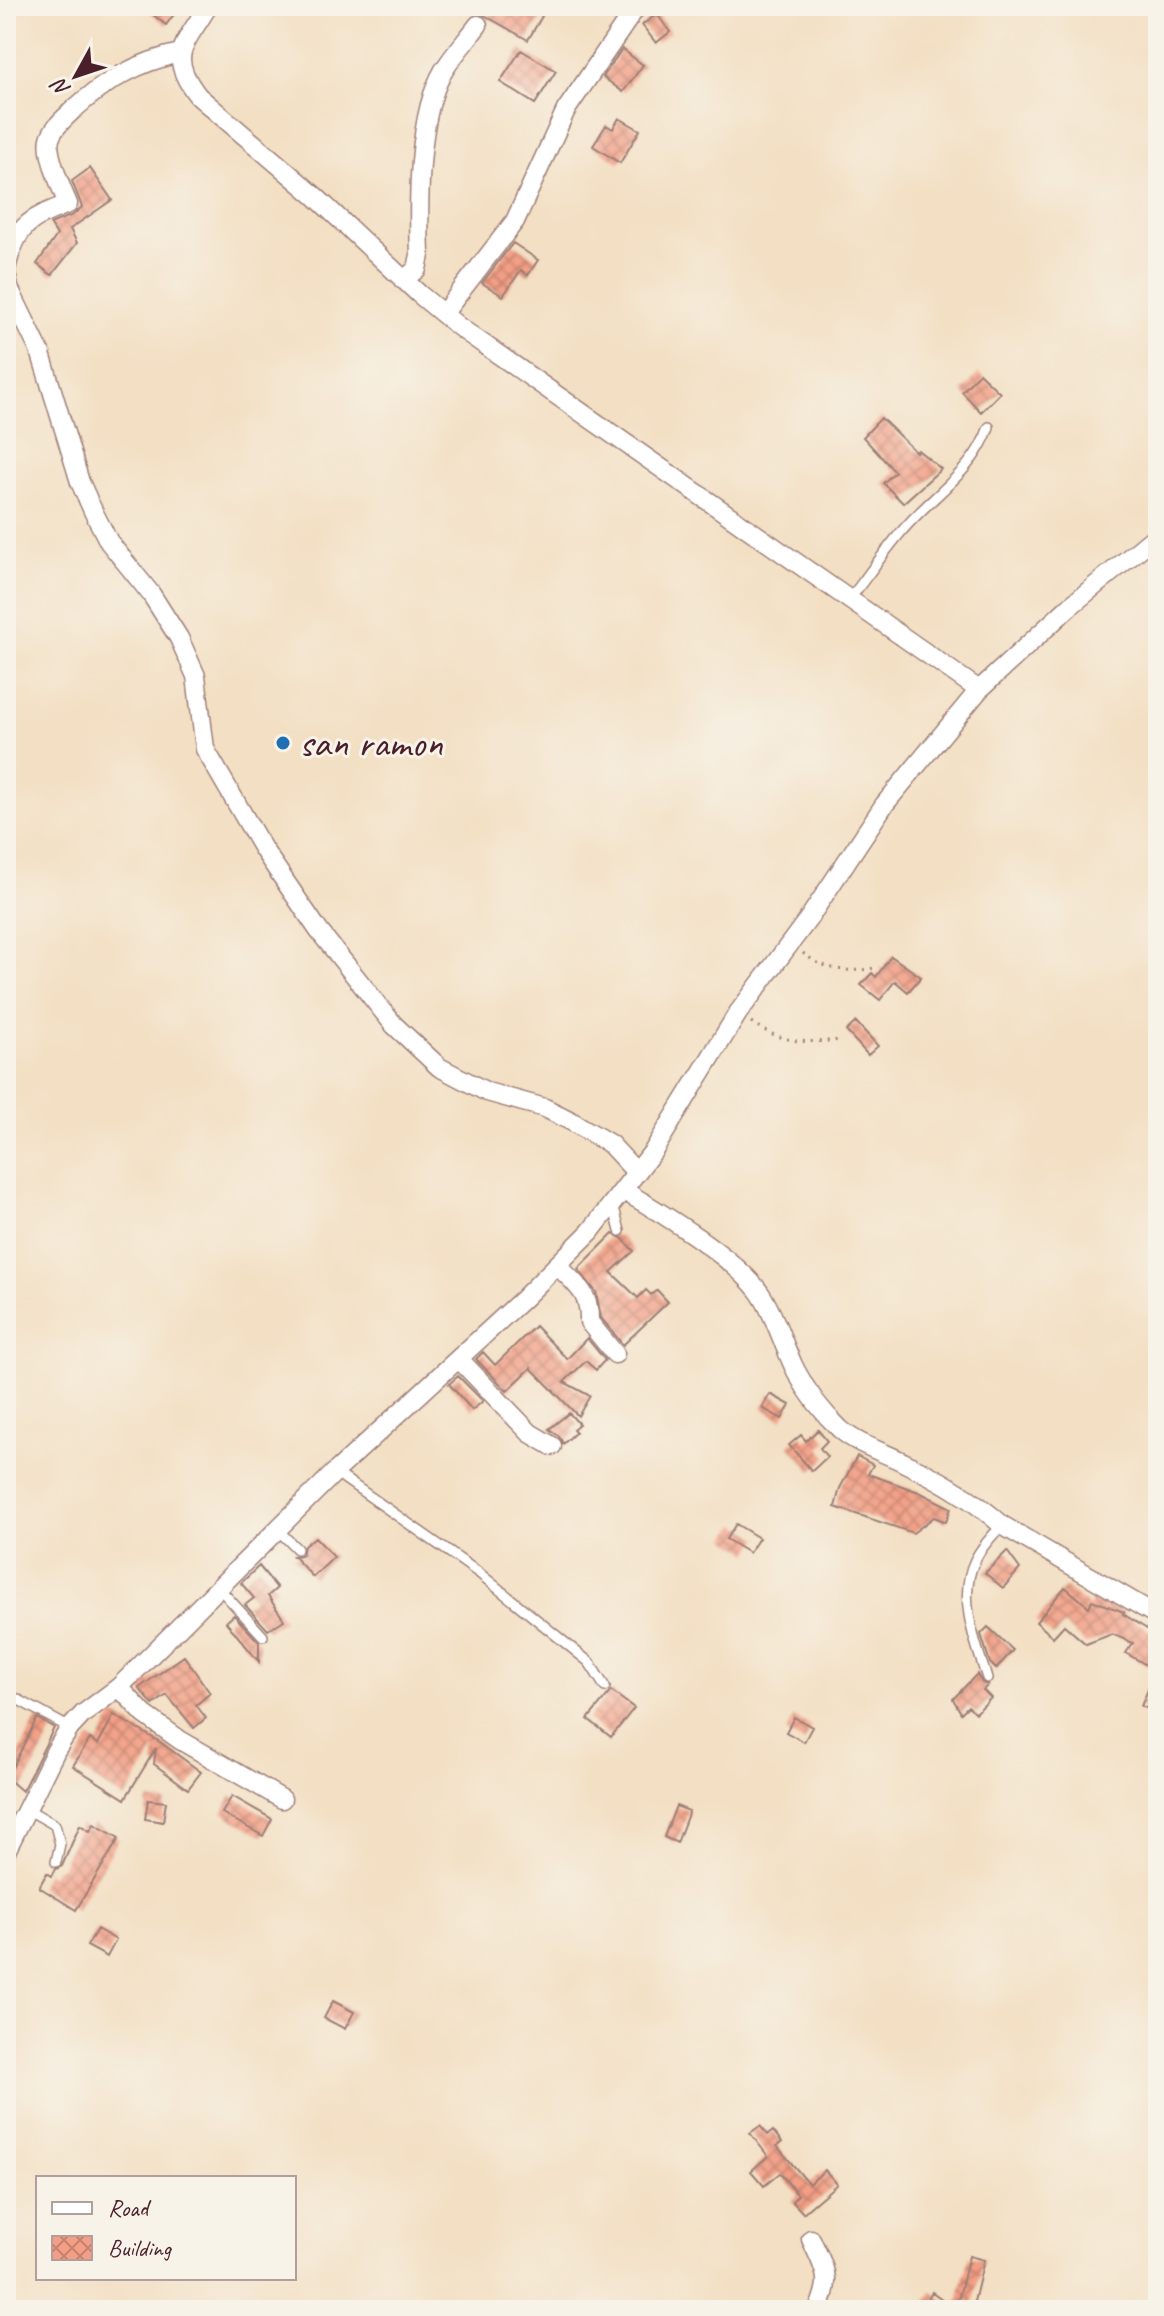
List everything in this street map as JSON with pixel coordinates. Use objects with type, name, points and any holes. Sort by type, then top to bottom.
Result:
[{"type":"street","points":[[208,6],[180,53],[180,67],[186,80],[198,96],[315,196],[403,280],[443,314],[578,412],[979,690]]},
{"type":"street","points":[[443,314],[515,221],[566,110],[637,6]]},
{"type":"street","points":[[403,280],[417,269],[420,255],[421,170],[433,98],[443,73],[478,25]]},
{"type":"street","points":[[180,53],[151,60],[123,72],[98,88],[60,122],[50,138],[50,148],[68,204],[26,224],[16,235],[6,271],[9,288],[41,354],[80,482],[109,542],[151,594],[179,638],[196,676],[205,749],[263,849],[319,931],[394,1025],[439,1067],[487,1092],[545,1108],[582,1127],[610,1144],[637,1173]]},
{"type":"street","points":[[6,1851],[17,1816],[70,1728],[119,1687],[335,1472],[557,1265],[637,1173],[738,1013],[884,805],[979,690],[1069,607],[1158,534]]},
{"type":"street","points":[[618,1198],[662,1213],[741,1273],[760,1293],[797,1372],[813,1398],[843,1431],[955,1489],[983,1507],[1002,1525],[1158,1616]]},
{"type":"street","points":[[557,1265],[587,1298],[591,1306],[589,1322],[615,1354]]},
{"type":"street","points":[[459,1359],[530,1433],[552,1446]]},
{"type":"street","points":[[119,1687],[144,1714],[180,1740],[282,1799]]},
{"type":"street","points":[[811,2239],[826,2273],[828,2288],[818,2310]]},
{"type":"lane","points":[[849,600],[902,531],[969,465],[982,447],[989,427]]},
{"type":"lane","points":[[618,1198],[620,1231]]},
{"type":"lane","points":[[335,1472],[479,1573],[589,1662],[605,1687]]},
{"type":"lane","points":[[987,1678],[967,1605],[972,1567],[1002,1525]]},
{"type":"lane","points":[[278,1530],[297,1549]]},
{"type":"lane","points":[[218,1587],[263,1636]]},
{"type":"lane","points":[[6,1693],[70,1728]]},
{"type":"lane","points":[[17,1816],[55,1825],[60,1844],[56,1862]]},
{"type":"path","points":[[790,943],[830,968],[850,971],[879,967]]},
{"type":"path","points":[[738,1013],[780,1039],[796,1042],[842,1040]]},
{"type":"building","points":[[142,6],[180,6],[166,25]]},
{"type":"building","points":[[468,6],[525,6],[542,16],[528,40]]},
{"type":"building","points":[[657,14],[670,32],[656,43],[642,25]]},
{"type":"building","points":[[622,49],[643,65],[623,92],[603,77]]},
{"type":"building","points":[[521,50],[556,71],[535,104],[500,82]]},
{"type":"building","points":[[619,118],[640,130],[620,163],[593,146],[606,125],[613,129]]},
{"type":"building","points":[[90,168],[112,200],[70,229],[77,243],[52,275],[37,264],[57,235],[50,224],[73,215],[82,207],[72,181]]},
{"type":"building","points":[[513,243],[538,260],[528,275],[521,270],[503,296],[482,283]]},
{"type":"building","points":[[979,373],[1000,393],[981,412],[962,392]]},
{"type":"building","points":[[881,418],[916,452],[918,450],[941,469],[903,503],[883,483],[895,472],[863,437]]},
{"type":"building","points":[[891,956],[921,977],[908,992],[895,981],[880,1000],[861,985],[872,973],[876,977]]},
{"type":"building","points":[[856,1022],[878,1046],[868,1055],[846,1031]]},
{"type":"building","points":[[613,1234],[622,1238],[634,1251],[611,1272],[638,1298],[646,1290],[651,1295],[657,1290],[668,1302],[623,1345],[601,1318],[596,1292],[578,1269]]},
{"type":"building","points":[[535,1326],[567,1359],[587,1338],[605,1360],[596,1370],[586,1361],[564,1382],[590,1396],[578,1416],[531,1368],[507,1391],[476,1359],[483,1352],[495,1365]]},
{"type":"building","points":[[458,1376],[483,1401],[472,1410],[449,1384]]},
{"type":"building","points":[[770,1394],[790,1405],[782,1419],[762,1408]]},
{"type":"building","points":[[569,1413],[579,1424],[573,1429],[576,1432],[563,1444],[559,1436],[549,1429]]},
{"type":"building","points":[[818,1430],[827,1441],[820,1448],[827,1457],[812,1471],[789,1445],[801,1435],[806,1441]]},
{"type":"building","points":[[857,1456],[873,1465],[868,1474],[919,1492],[951,1508],[946,1522],[934,1517],[913,1533],[835,1507],[840,1488]]},
{"type":"building","points":[[736,1524],[759,1538],[749,1553],[726,1539]]},
{"type":"building","points":[[315,1537],[334,1557],[313,1577],[293,1556],[302,1555],[304,1546]]},
{"type":"building","points":[[1007,1551],[1020,1569],[1003,1588],[985,1573]]},
{"type":"building","points":[[259,1566],[277,1588],[268,1596],[284,1620],[268,1630],[245,1605],[254,1598],[241,1583]]},
{"type":"building","points":[[1065,1587],[1089,1607],[1092,1600],[1124,1612],[1158,1636],[1158,1713],[1141,1706],[1156,1671],[1126,1653],[1133,1643],[1112,1634],[1086,1644],[1064,1625],[1053,1637],[1036,1622]]},
{"type":"building","points":[[234,1615],[259,1642],[259,1662],[226,1622]]},
{"type":"building","points":[[988,1627],[1013,1650],[996,1669],[990,1663],[981,1634]]},
{"type":"building","points":[[184,1656],[210,1693],[196,1705],[206,1718],[194,1728],[167,1695],[153,1705],[139,1688]]},
{"type":"building","points":[[977,1674],[982,1683],[988,1685],[983,1690],[991,1698],[976,1713],[968,1706],[961,1713],[953,1699]]},
{"type":"building","points":[[611,1691],[634,1708],[611,1737],[588,1719]]},
{"type":"building","points":[[114,1715],[160,1742],[201,1772],[188,1789],[154,1764],[156,1748],[125,1799],[73,1766],[90,1739],[98,1744]]},
{"type":"building","points":[[794,1717],[812,1727],[804,1742],[786,1732]]},
{"type":"building","points":[[37,1718],[54,1728],[22,1791],[7,1778]]},
{"type":"building","points":[[232,1796],[272,1819],[263,1836],[222,1813]]},
{"type":"building","points":[[148,1800],[166,1802],[163,1822],[145,1819]]},
{"type":"building","points":[[676,1806],[689,1811],[677,1843],[664,1837]]},
{"type":"building","points":[[94,1824],[119,1838],[76,1910],[39,1887],[47,1873],[52,1876],[62,1866],[80,1825],[90,1831]]},
{"type":"building","points":[[97,1929],[116,1940],[107,1957],[87,1946]]},
{"type":"building","points":[[333,2001],[354,2012],[345,2029],[324,2018]]},
{"type":"building","points":[[760,2126],[768,2135],[773,2131],[782,2142],[777,2146],[809,2184],[825,2170],[837,2184],[803,2213],[792,2201],[798,2195],[780,2173],[764,2186],[751,2171],[768,2156],[750,2133]]},
{"type":"building","points":[[969,2256],[984,2260],[972,2310],[920,2310],[932,2292],[956,2309]]},
{"type":"place","name":"san ramon","points":[[283,743]]}]
